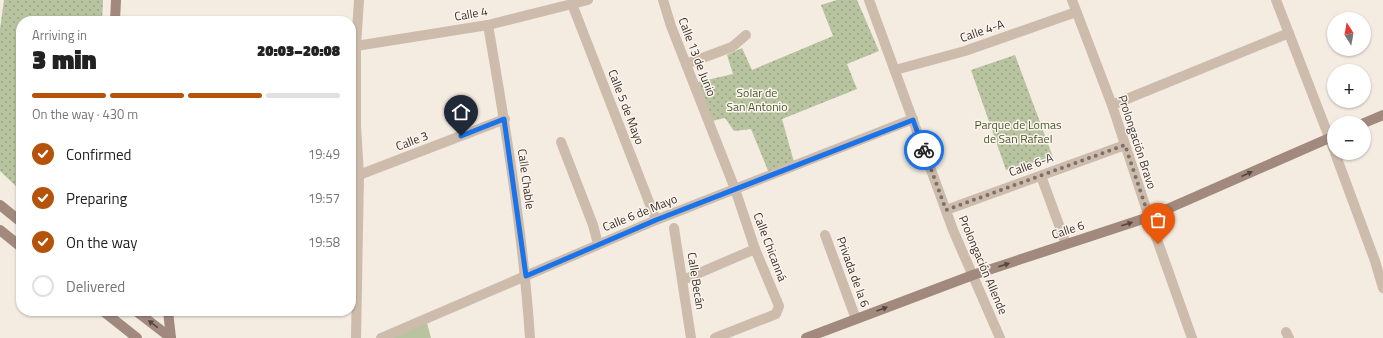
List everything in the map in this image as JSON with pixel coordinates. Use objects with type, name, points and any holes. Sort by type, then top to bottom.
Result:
[{"type":"street","points":[[115,16],[116,0]]},
{"type":"street","points":[[356,126],[356,46],[359,0]]},
{"type":"street","name":"Calle 4","points":[[356,46],[488,25],[555,4],[572,4],[588,0]]},
{"type":"street","name":"Calle 13 de Junio","points":[[663,0],[671,26],[735,189]]},
{"type":"street","name":"Prolongación Allende","points":[[869,0],[946,210],[1000,338]]},
{"type":"street","name":"Prolongación Bravo","points":[[1072,0],[1112,105],[1148,217],[1192,338]]},
{"type":"street","points":[[1276,0],[1327,124]]},
{"type":"street","name":"Calle 5 de Mayo","points":[[572,4],[656,220]]},
{"type":"street","name":"Calle 4-A","points":[[895,70],[965,51],[1076,12]]},
{"type":"street","name":"Calle Chable","points":[[488,25],[504,119],[526,276],[530,338]]},
{"type":"street","points":[[1112,105],[1289,33]]},
{"type":"street","points":[[686,64],[732,47],[746,35]]},
{"type":"street","points":[[1371,120],[1383,115]]},
{"type":"street","name":"Calle 3","points":[[356,176],[504,119]]},
{"type":"street","name":"Calle 6 de Mayo","points":[[381,338],[656,220],[913,120]]},
{"type":"street","name":"Calle 6","points":[[812,337],[856,319],[973,276],[1148,217],[1327,138]]},
{"type":"street","points":[[561,142],[593,224],[598,244]]},
{"type":"street","name":"Calle 6-A","points":[[946,210],[1125,145]]},
{"type":"street","points":[[1338,160],[1375,261],[1383,288]]},
{"type":"street","points":[[1041,176],[1066,244]]},
{"type":"street","name":"Calle Chicanná","points":[[715,338],[776,314],[779,306],[755,249],[735,189]]},
{"type":"street","points":[[0,205],[16,218]]},
{"type":"street","name":"Calle Becán","points":[[674,228],[691,338]]},
{"type":"street","points":[[0,230],[16,243]]},
{"type":"street","name":"Privada de la 6","points":[[825,235],[856,319]]},
{"type":"street","points":[[683,280],[755,249]]},
{"type":"street","points":[[109,316],[137,338]]},
{"type":"street","points":[[142,316],[171,338]]},
{"type":"street","points":[[169,316],[171,338]]},
{"type":"street","points":[[356,316],[356,338]]},
{"type":"green space","points":[[4,0],[103,0],[102,16],[16,16],[16,186],[0,171],[0,29]]},
{"type":"green space","name":"Solar de San Antonio","points":[[837,0],[857,0],[879,51],[847,64],[857,89],[782,119],[794,162],[769,173],[751,129],[734,131],[725,118],[712,121],[698,82],[733,74],[727,55],[742,48],[752,70],[833,36],[821,5]]},
{"type":"green space","name":"Parque de Lomas de San Rafael","points":[[1015,55],[1053,157],[1006,170],[971,70]]},
{"type":"green space","points":[[427,323],[431,338],[390,338]]},
{"type":"way so far","points":[[924,150],[946,210],[1125,145],[1158,244]]},
{"type":"route","points":[[461,136],[504,119],[526,276],[656,220],[913,120],[924,150]]}]
